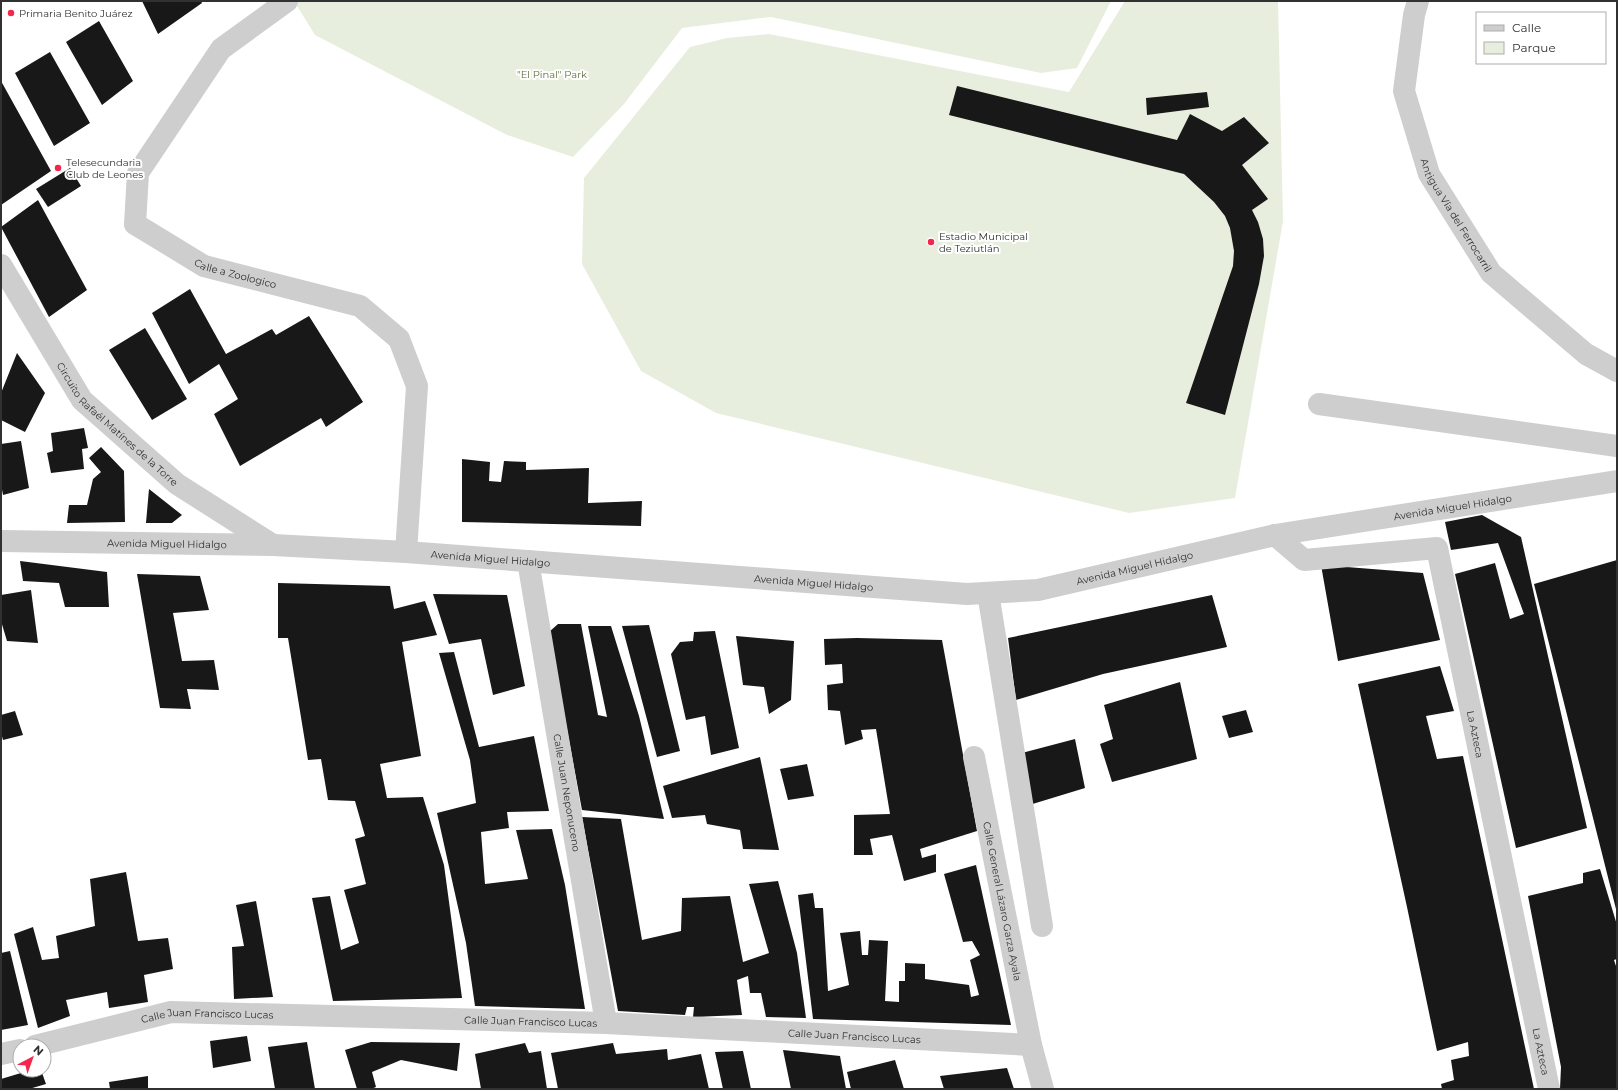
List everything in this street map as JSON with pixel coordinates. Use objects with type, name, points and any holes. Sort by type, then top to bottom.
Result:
[{"type":"street","name":"Calle a Zoologico","points":[[287,1],[221,50],[138,173],[134,224],[204,266],[360,306],[399,339],[417,386],[406,552]]},
{"type":"street","name":"Antigua Vía del Ferrocarril","points":[[1418,1],[1414,15],[1404,91],[1429,174],[1491,273],[1586,354],[1617,371]]},
{"type":"street","name":"Circuito Rafaél Matínes de la Torre","points":[[1,265],[82,400],[177,484],[273,545]]},
{"type":"street","points":[[1319,404],[1617,446]]},
{"type":"street","name":"Avenida Miguel Hidalgo","points":[[1,541],[273,545],[406,552],[967,594],[1038,590],[1275,535],[1617,481]]},
{"type":"street","name":"La Azteca","points":[[1275,535],[1304,560],[1437,548],[1549,1089]]},
{"type":"street","name":"Calle Juan Neponuceno","points":[[528,561],[606,1024]]},
{"type":"street","points":[[988,593],[1042,926]]},
{"type":"street","name":"Calle General Lázaro Garza Ayala","points":[[974,757],[1031,1045],[1043,1089]]},
{"type":"street","name":"Calle Juan Francisco Lucas","points":[[52,1042],[171,1012],[606,1024],[1031,1045]]},
{"type":"street","points":[[1,1054],[12,1052]]},
{"type":"green space","name":"\"El Pinal\" Park","points":[[294,1],[1111,1],[1077,68],[1041,73],[771,17],[682,28],[624,104],[573,157],[507,135],[315,35]]},
{"type":"green space","name":"Estadio Municipal de Teziutlán","points":[[1125,1],[1278,1],[1283,221],[1235,498],[1129,513],[716,413],[641,371],[582,264],[584,178],[690,47],[727,38],[769,34],[1069,92]]},
{"type":"building","points":[[142,1],[201,1],[202,3],[158,34]]},
{"type":"building","points":[[99,21],[133,81],[102,105],[66,42]]},
{"type":"building","points":[[50,52],[90,123],[54,146],[15,73]]},
{"type":"building","points":[[1,81],[51,171],[1,205]]},
{"type":"building","points":[[957,86],[1177,140],[1190,114],[1222,131],[1244,117],[1269,143],[1242,165],[1268,199],[1252,210],[1258,222],[1263,239],[1264,256],[1259,284],[1225,415],[1186,403],[1233,266],[1234,251],[1230,228],[1225,216],[1214,202],[1184,174],[949,115]]},
{"type":"building","points":[[1207,92],[1209,107],[1147,115],[1146,98]]},
{"type":"building","points":[[70,168],[81,186],[48,207],[36,189]]},
{"type":"building","points":[[38,200],[87,290],[49,317],[1,227]]},
{"type":"building","points":[[190,289],[226,354],[272,329],[276,335],[309,316],[363,402],[326,427],[321,418],[240,466],[214,414],[238,399],[219,364],[189,384],[152,313]]},
{"type":"building","points":[[145,328],[187,399],[152,420],[109,350]]},
{"type":"building","points":[[17,353],[45,393],[25,432],[1,420],[1,393]]},
{"type":"building","points":[[84,428],[88,448],[82,449],[84,469],[51,473],[47,453],[53,451],[51,433]]},
{"type":"building","points":[[21,441],[29,488],[3,495],[1,484],[1,444]]},
{"type":"building","points":[[101,447],[124,471],[125,522],[67,523],[69,505],[87,505],[93,479],[101,472],[89,458]]},
{"type":"building","points":[[462,459],[490,462],[489,481],[501,482],[504,461],[526,462],[526,470],[589,468],[588,503],[642,501],[641,526],[462,522]]},
{"type":"building","points":[[149,489],[182,515],[172,523],[146,523]]},
{"type":"building","points":[[1482,515],[1521,537],[1587,828],[1516,848],[1455,574],[1495,563],[1510,619],[1524,614],[1498,543],[1451,550],[1445,522]]},
{"type":"building","points":[[1617,560],[1617,909],[1616,909],[1534,584]]},
{"type":"building","points":[[20,561],[107,572],[109,607],[65,607],[59,583],[23,581]]},
{"type":"building","points":[[1321,565],[1423,573],[1440,640],[1338,661]]},
{"type":"building","points":[[137,574],[200,576],[209,610],[173,613],[182,661],[214,660],[219,690],[187,689],[191,709],[160,708]]},
{"type":"building","points":[[278,583],[390,586],[394,609],[425,601],[437,635],[402,642],[421,756],[380,764],[387,798],[423,797],[444,865],[462,998],[333,1001],[312,898],[330,896],[341,950],[359,943],[344,890],[366,884],[355,839],[365,836],[355,801],[328,800],[321,759],[308,760],[288,638],[278,638]]},
{"type":"building","points":[[31,590],[38,643],[7,641],[1,621],[1,595]]},
{"type":"building","points":[[433,594],[507,595],[525,686],[493,695],[481,639],[449,644]]},
{"type":"building","points":[[1212,595],[1227,647],[1103,674],[1016,700],[1008,638]]},
{"type":"building","points":[[558,624],[581,624],[598,715],[607,717],[588,626],[611,626],[639,716],[664,819],[582,810],[549,632]]},
{"type":"building","points":[[649,625],[680,751],[657,757],[622,626]]},
{"type":"building","points":[[715,631],[739,748],[711,755],[705,716],[686,720],[671,654],[680,642],[693,641],[694,632]]},
{"type":"building","points":[[736,636],[794,641],[791,700],[769,714],[764,687],[743,685]]},
{"type":"building","points":[[857,638],[942,640],[977,831],[920,849],[922,858],[936,854],[936,872],[904,881],[892,835],[870,839],[873,855],[854,855],[854,815],[890,814],[876,729],[861,730],[863,739],[845,745],[840,711],[828,710],[827,685],[843,683],[842,664],[825,665],[824,639]]},
{"type":"building","points":[[454,652],[479,747],[534,736],[549,811],[507,812],[509,828],[481,832],[485,884],[528,879],[516,830],[552,829],[565,885],[585,1009],[475,1006],[466,943],[437,813],[476,803],[470,760],[439,653]]},
{"type":"building","points":[[1440,666],[1454,711],[1426,716],[1437,759],[1463,756],[1534,1089],[1442,1089],[1441,1084],[1454,1080],[1451,1060],[1469,1056],[1468,1042],[1437,1051],[1358,684]]},
{"type":"building","points":[[1180,682],[1197,759],[1112,782],[1100,744],[1113,739],[1104,705]]},
{"type":"building","points":[[1246,710],[1253,732],[1229,738],[1222,716]]},
{"type":"building","points":[[15,711],[23,735],[3,740],[1,733],[1,715]]},
{"type":"building","points":[[1075,739],[1085,788],[1026,806],[1018,754]]},
{"type":"building","points":[[760,757],[779,850],[743,849],[740,830],[707,824],[705,815],[672,818],[663,786]]},
{"type":"building","points":[[807,764],[814,796],[788,800],[780,769]]},
{"type":"building","points":[[582,817],[621,819],[642,940],[681,931],[682,898],[730,896],[743,962],[769,953],[749,884],[778,881],[797,953],[806,1018],[766,1017],[761,993],[750,993],[748,976],[737,980],[742,1015],[693,1017],[694,1007],[687,1007],[685,1015],[618,1011]]},
{"type":"building","points":[[976,865],[1011,1025],[813,1019],[798,895],[813,893],[815,908],[823,908],[828,991],[849,985],[840,933],[860,931],[862,955],[868,955],[869,940],[888,941],[885,1001],[899,1002],[899,981],[905,981],[905,963],[925,964],[925,979],[969,985],[971,997],[979,995],[970,960],[980,955],[972,941],[963,942],[944,874]]},
{"type":"building","points":[[1600,869],[1617,925],[1617,959],[1614,960],[1617,969],[1617,1089],[1560,1089],[1561,1067],[1528,896],[1583,883],[1583,873]]},
{"type":"building","points":[[126,872],[138,941],[168,938],[173,969],[144,975],[148,1002],[109,1008],[107,992],[66,1000],[70,1016],[38,1028],[14,934],[33,927],[42,960],[59,958],[56,936],[95,926],[90,879]]},
{"type":"building","points":[[256,901],[273,997],[234,999],[232,947],[244,946],[236,905]]},
{"type":"building","points":[[10,951],[28,1025],[1,1030],[1,953]]},
{"type":"building","points":[[247,1036],[251,1061],[213,1068],[210,1041]]},
{"type":"building","points":[[307,1042],[315,1089],[275,1089],[268,1047]]},
{"type":"building","points":[[371,1042],[460,1043],[457,1071],[401,1060],[372,1072],[376,1087],[371,1089],[357,1089],[345,1050]]},
{"type":"building","points":[[525,1043],[529,1053],[541,1051],[547,1089],[481,1089],[475,1054]]},
{"type":"building","points":[[613,1043],[616,1054],[667,1049],[668,1060],[701,1054],[709,1089],[558,1089],[551,1053]]},
{"type":"building","points":[[783,1050],[840,1056],[846,1089],[791,1089]]},
{"type":"building","points":[[743,1051],[751,1089],[723,1089],[715,1052]]},
{"type":"building","points":[[895,1060],[904,1089],[851,1089],[847,1072]]},
{"type":"building","points":[[1007,1068],[1014,1089],[944,1089],[940,1076]]},
{"type":"building","points":[[12,1076],[12,1078],[44,1078],[46,1084],[29,1089],[1,1089],[1,1079]]},
{"type":"building","points":[[148,1076],[148,1089],[110,1089],[109,1082]]},
{"type":"place","name":"Primaria Benito Juárez","points":[[11,13]]},
{"type":"place","name":"Telesecundaria Club de Leones","points":[[58,168]]},
{"type":"place","name":"Estadio Municipal de Teziutlán","points":[[931,242]]}]
